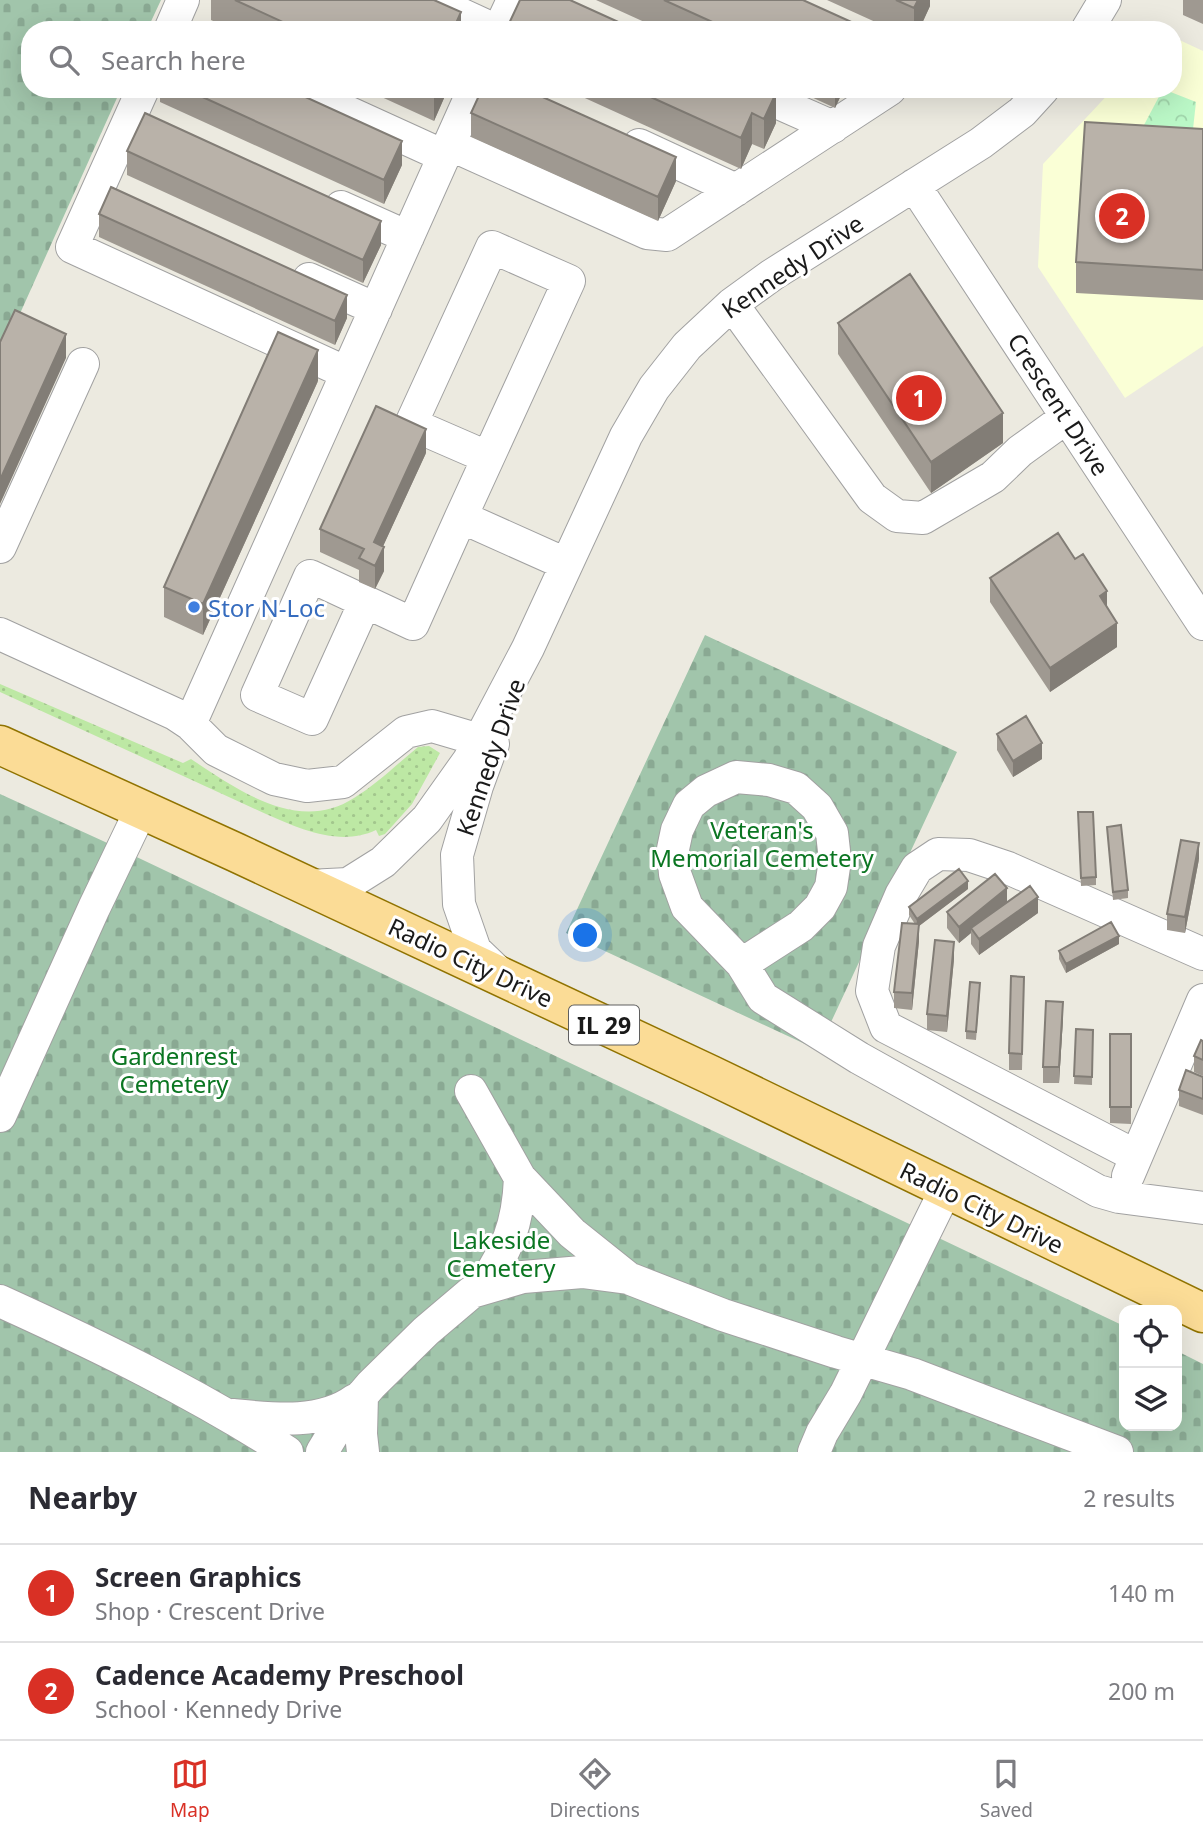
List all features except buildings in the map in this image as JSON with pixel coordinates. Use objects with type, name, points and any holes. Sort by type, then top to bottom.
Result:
[{"type":"main road","name":"Radio City Drive","points":[[0,746],[308,886],[1203,1313]]},
{"type":"street","points":[[174,21],[183,0]]},
{"type":"street","points":[[430,0],[477,21]]},
{"type":"street","points":[[502,21],[513,0]]},
{"type":"street","points":[[1092,21],[1105,0]]},
{"type":"street","points":[[319,98],[647,233],[667,235],[876,98]]},
{"type":"street","points":[[190,724],[470,98]]},
{"type":"street","points":[[767,98],[832,127]]},
{"type":"street","name":"Kennedy Drive","points":[[503,978],[475,950],[459,904],[457,855],[477,786],[486,741],[626,436],[654,388],[687,346],[732,304],[772,275],[1002,128],[1035,98]]},
{"type":"street","points":[[144,109],[112,191],[72,247],[347,373]]},
{"type":"street","points":[[614,134],[736,190]]},
{"type":"street","name":"Crescent Drive","points":[[915,185],[1203,624]]},
{"type":"street","points":[[320,198],[408,237]]},
{"type":"street","points":[[365,602],[412,624],[569,281],[492,247],[411,424],[487,457]]},
{"type":"street","points":[[288,270],[376,309]]},
{"type":"street","points":[[732,304],[872,498],[897,516],[923,518],[993,477],[1020,451],[1067,417]]},
{"type":"street","points":[[0,547],[83,364]]},
{"type":"street","points":[[461,517],[566,564]]},
{"type":"street","points":[[0,635],[175,714],[190,724],[216,750],[274,779],[307,786],[343,782],[406,732],[432,726],[486,741]]},
{"type":"street","name":"Kennedy Drive","points":[[308,886],[348,884],[383,862],[427,820],[469,760],[486,741]]},
{"type":"street","points":[[742,964],[801,926],[820,907],[831,887],[835,860],[832,833],[817,807],[796,788],[769,780],[736,777],[706,791],[690,805],[677,830],[673,849],[675,874],[687,907],[742,964],[763,998],[897,1080],[1098,1191],[1119,1197],[1203,1208]]},
{"type":"street","points":[[0,1116],[93,908],[141,810]]},
{"type":"street","points":[[1136,1156],[886,1027],[872,991],[879,946],[901,895],[918,868],[938,854],[969,855],[1008,868],[1203,954]]},
{"type":"street","points":[[1119,1197],[1203,1000]]},
{"type":"street","points":[[897,1080],[915,1043]]},
{"type":"street","points":[[471,1091],[520,1178],[572,1233],[628,1278]]},
{"type":"street","points":[[986,1131],[1007,1091]]},
{"type":"street","points":[[481,1289],[503,1257],[513,1228],[520,1178]]},
{"type":"street","points":[[814,1452],[946,1189]]},
{"type":"street","points":[[322,1452],[342,1419],[362,1395],[426,1331],[472,1292],[523,1277],[582,1272],[628,1278],[723,1315],[912,1374],[1117,1452]]},
{"type":"street","points":[[0,1301],[62,1329],[229,1415],[287,1452]]},
{"type":"street","points":[[229,1415],[284,1420],[324,1414],[342,1410],[362,1395]]},
{"type":"street","points":[[362,1395],[363,1452]]},
{"type":"shaded area","points":[[1182,41],[1203,51],[1203,346],[1125,398],[1038,267],[1043,164],[1105,98],[1182,98]]},
{"type":"green space","points":[[0,0],[161,0],[151,21],[21,21],[21,98],[117,98],[0,358]]},
{"type":"green space","points":[[1182,96],[1196,102],[1192,138],[1144,125],[1158,98]]},
{"type":"green space","name":"Veteran's Memorial Cemetery","points":[[705,635],[957,752],[818,1050],[566,933]]},
{"type":"green space","points":[[0,684],[183,763],[191,759],[248,794],[290,810],[333,808],[354,798],[418,747],[429,746],[440,753],[412,804],[385,834],[379,836],[376,830],[348,837],[320,834],[266,814],[0,692]]},
{"type":"green space","name":"Lakeside Cemetery","points":[[0,794],[1119,1324],[1119,1431],[1182,1431],[1182,1354],[1203,1364],[1203,1452],[0,1452]]},
{"type":"place","name":"Cadence Academy Preschool","points":[[1122,216]]},
{"type":"place","name":"Screen Graphics","points":[[919,398]]},
{"type":"place","name":"Stor N-Loc","points":[[194,607]]},
{"type":"park label","name":"Gardenrest Cemetery","points":[[174,1069]]}]
